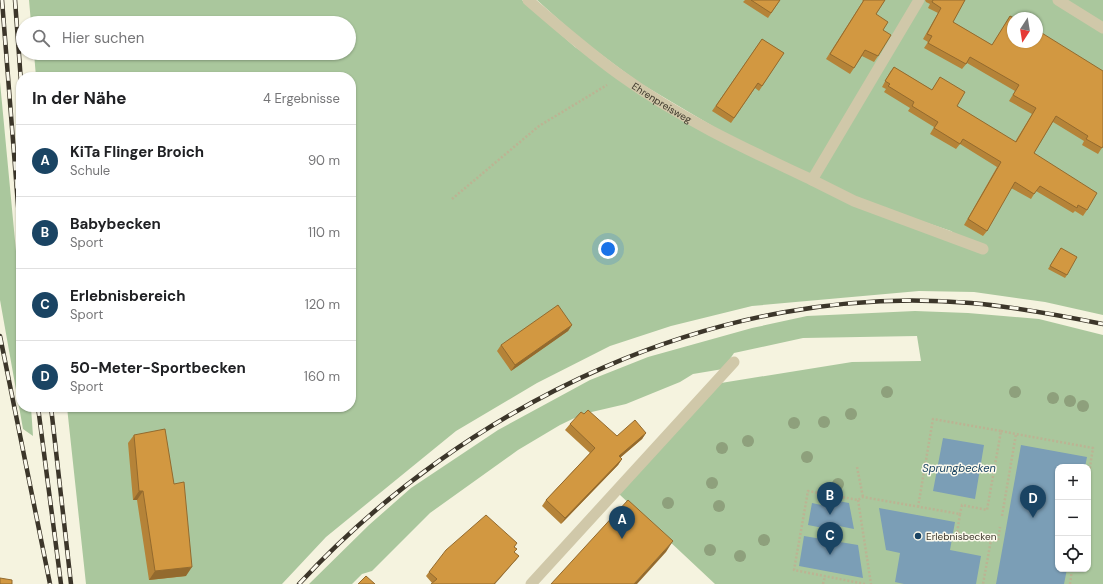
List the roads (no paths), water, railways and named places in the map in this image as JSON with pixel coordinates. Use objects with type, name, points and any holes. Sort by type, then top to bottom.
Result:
[{"type":"street","name":"Ehrenpreisweg","points":[[528,0],[575,41],[621,76],[691,120],[732,143],[854,200],[983,249]]},
{"type":"street","points":[[812,180],[919,0]]},
{"type":"street","points":[[1058,0],[1103,28]]},
{"type":"street","points":[[531,584],[734,362]]},
{"type":"water","name":"Sprungbecken","points":[[943,438],[984,445],[975,499],[933,491]]},
{"type":"water","points":[[1021,445],[1087,457],[1086,464],[1055,464],[1055,572],[1066,572],[1064,584],[996,584]]},
{"type":"water","points":[[827,499],[849,503],[854,529],[829,524],[828,529],[808,525],[812,503],[826,506]]},
{"type":"water","name":"Erlebnisbecken","points":[[879,508],[955,522],[950,550],[981,556],[976,584],[904,584],[895,582],[900,553],[886,550]]},
{"type":"water","points":[[804,536],[858,545],[863,578],[799,566]]},
{"type":"railway","points":[[2,0],[16,179]]},
{"type":"railway","points":[[15,0],[16,16]]},
{"type":"railway","points":[[19,60],[20,72]]},
{"type":"railway","points":[[299,584],[366,519],[439,461],[519,410],[604,367],[693,335],[784,312],[877,301],[971,303],[1070,317],[1103,324]]},
{"type":"railway","points":[[0,336],[50,584]]},
{"type":"railway","points":[[39,412],[61,584]]},
{"type":"railway","points":[[52,412],[71,584]]},
{"type":"place","name":"Babybecken","points":[[830,515]]},
{"type":"place","name":"50-Meter-Sportbecken","points":[[1033,518]]},
{"type":"place","name":"Erlebnisbecken","points":[[918,536]]},
{"type":"place","name":"KiTa Flinger Broich","points":[[622,539]]},
{"type":"place","name":"Erlebnisbereich","points":[[830,555]]}]
